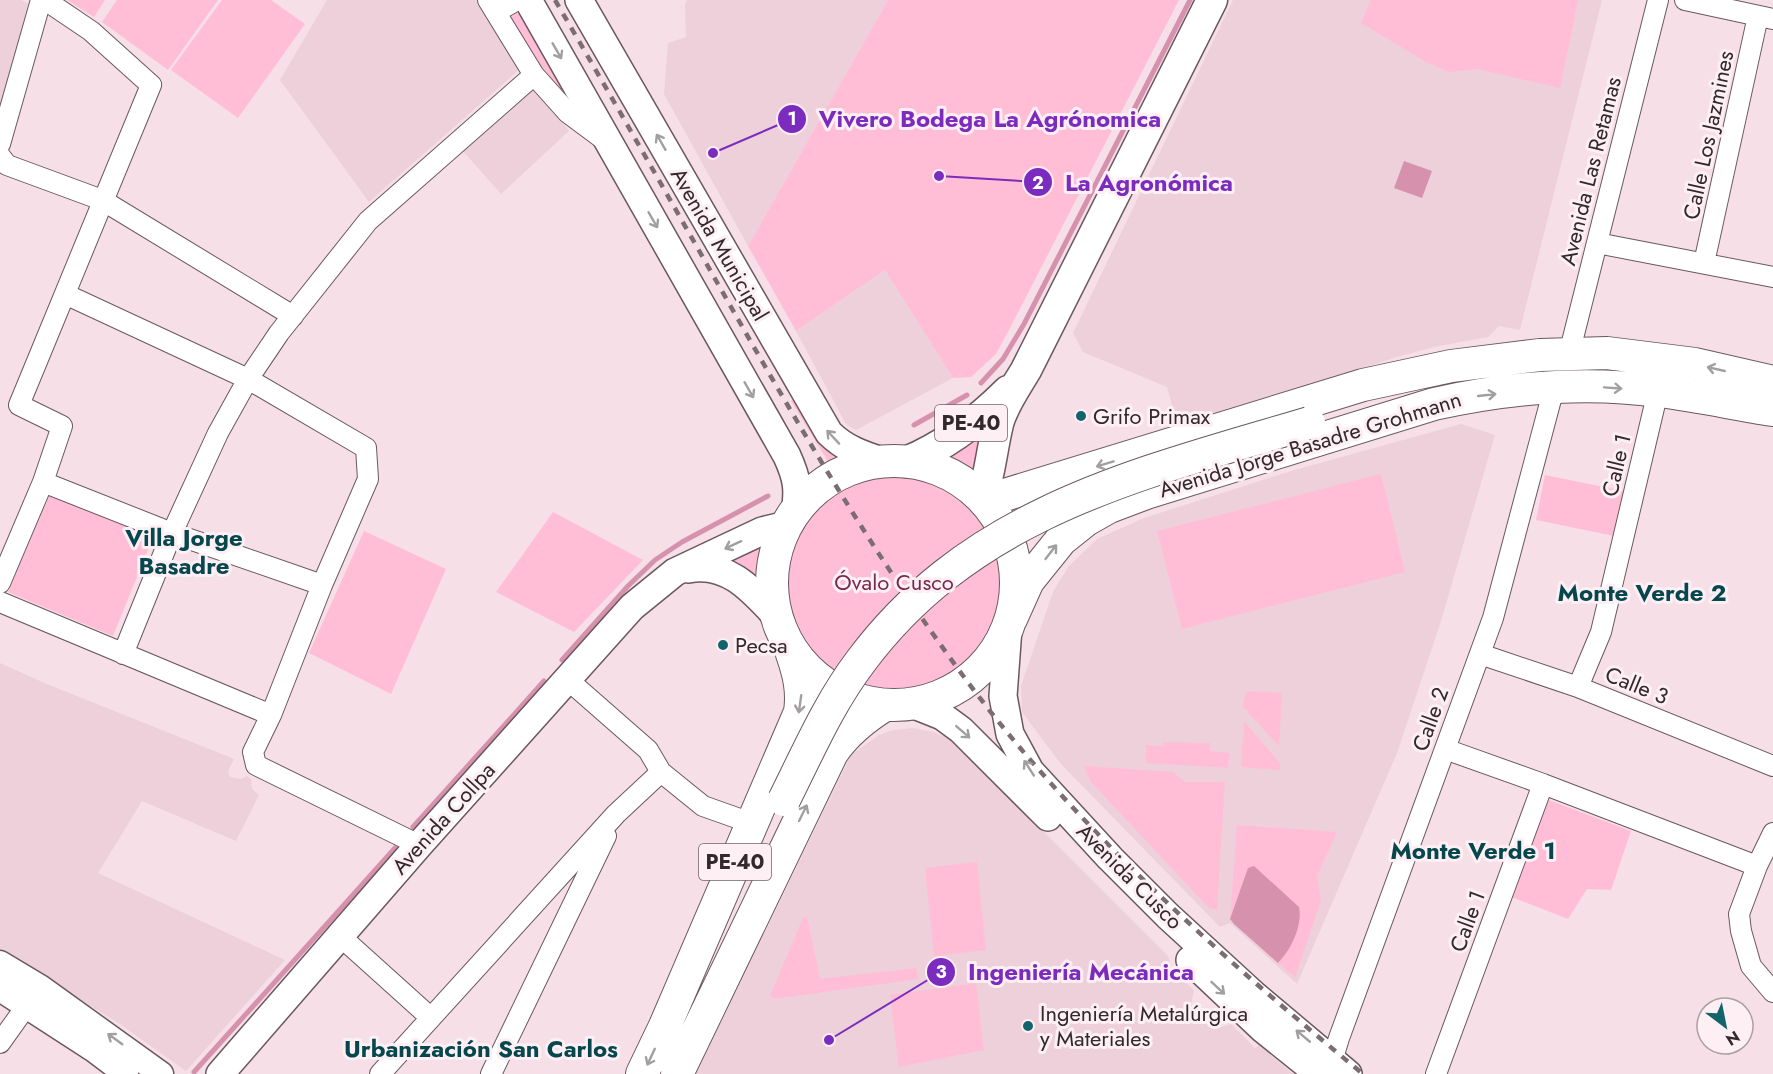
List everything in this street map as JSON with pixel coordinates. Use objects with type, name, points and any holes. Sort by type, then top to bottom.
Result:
[{"type":"highway","name":"Avenida Jorge Basadre Grohmann","points":[[983,499],[1363,385],[1451,366],[1506,358],[1608,353],[1695,364],[1773,382]]},
{"type":"highway","points":[[665,1026],[828,713],[861,661],[922,593],[969,555],[1039,515],[1123,481],[1309,423],[1423,372]]},
{"type":"highway","name":"Avenida Jorge Basadre Grohmann","points":[[1009,624],[1028,581],[1060,540],[1086,520],[1109,507],[1146,493],[1434,404],[1468,396],[1554,388],[1598,387],[1658,391],[1773,410]]},
{"type":"highway","points":[[1309,423],[1434,404]]},
{"type":"highway","points":[[896,462],[923,465],[947,473],[983,499],[1003,527],[1014,556],[1017,577],[1016,598],[1009,624],[996,651],[983,667],[967,681],[941,696],[899,705],[862,701],[841,693],[821,681],[804,666],[790,647],[776,616],[772,579],[780,542],[791,519],[814,492],[831,479],[848,471],[896,462]]},
{"type":"highway","name":"PE-40","points":[[642,1074],[665,1026],[800,712],[801,683],[790,647]]},
{"type":"highway","name":"PE-40","points":[[677,1074],[832,753],[852,728],[899,705]]},
{"type":"highway","points":[[698,1030],[784,800]]},
{"type":"main road","name":"Avenida Municipal","points":[[528,0],[788,456],[796,476],[798,493],[791,519]]},
{"type":"main road","name":"Avenida Municipal","points":[[579,0],[829,434],[854,452],[896,462]]},
{"type":"main road","name":"PE-40","points":[[983,499],[998,423],[1005,406],[1026,370],[1212,0]]},
{"type":"main road","name":"PE-40","points":[[896,462],[946,443],[994,405],[1026,370]]},
{"type":"main road","name":"Avenida Collpa","points":[[220,1074],[418,845],[632,607],[675,572],[791,519]]},
{"type":"main road","points":[[675,572],[696,568],[713,568],[726,572],[752,591],[776,616]]},
{"type":"main road","name":"Avenida Cusco","points":[[1009,624],[1003,696],[1010,734],[1030,771],[1110,858],[1168,916],[1333,1070]]},
{"type":"main road","name":"Avenida Cusco","points":[[899,705],[942,716],[961,730],[1217,986],[1263,1029],[1333,1070]]},
{"type":"street","points":[[0,144],[43,0],[91,31],[151,85],[19,405],[62,426],[43,482],[0,583]]},
{"type":"street","points":[[492,6],[517,0]]},
{"type":"street","name":"Avenida Las Retamas","points":[[1569,354],[1658,0]]},
{"type":"street","points":[[1684,0],[1766,17]]},
{"type":"street","name":"Avenida Municipal","points":[[492,6],[534,75],[568,113],[610,144]]},
{"type":"street","name":"Calle Los Jazmines","points":[[1704,264],[1766,17]]},
{"type":"street","points":[[123,654],[172,533],[218,433],[248,379],[293,316],[368,221],[534,75]]},
{"type":"street","points":[[0,156],[3,163],[7,165],[102,200],[293,316]]},
{"type":"street","points":[[1597,243],[1773,277]]},
{"type":"street","points":[[65,294],[248,379],[366,448],[368,479],[322,585],[271,715],[253,752],[256,765],[418,845]]},
{"type":"street","name":"Calle 2","points":[[1333,1070],[1337,1043],[1493,618],[1554,388]]},
{"type":"street","name":"Calle 1","points":[[1578,687],[1601,632],[1658,391]]},
{"type":"street","points":[[43,482],[172,533],[322,585]]},
{"type":"street","points":[[0,602],[271,715]]},
{"type":"street","name":"Calle 3","points":[[1480,654],[1578,687],[1773,766]]},
{"type":"street","points":[[567,679],[648,750],[661,772],[704,807],[751,823]]},
{"type":"street","points":[[1445,749],[1757,866]]},
{"type":"street","points":[[380,1074],[616,814],[661,772]]},
{"type":"street","name":"Calle 1","points":[[1436,1074],[1543,784]]},
{"type":"street","points":[[491,1074],[616,814]]},
{"type":"street","points":[[1773,833],[1757,866],[1739,914],[1741,931],[1751,966],[1773,992]]},
{"type":"street","points":[[340,936],[430,1018]]},
{"type":"street","points":[[0,963],[34,996],[126,1074]]},
{"type":"street","points":[[0,989],[34,996],[161,1074]]},
{"type":"street","points":[[0,1043],[34,996]]},
{"type":"shaded area","points":[[0,0],[21,0],[28,4],[0,109]]},
{"type":"shaded area","points":[[327,0],[478,0],[521,68],[369,202],[280,80]]},
{"type":"shaded area","points":[[687,0],[888,0],[748,246],[664,94],[668,43],[686,37],[685,5]]},
{"type":"shaded area","points":[[1233,0],[1602,0],[1520,330],[1499,326],[1488,337],[1434,347],[1397,357],[1178,426],[1167,387],[1083,352],[1073,333]]},
{"type":"shaded area","points":[[534,88],[569,131],[501,194],[462,150]]},
{"type":"shaded area","points":[[1404,161],[1432,171],[1422,198],[1394,188]]},
{"type":"shaded area","points":[[885,270],[953,378],[856,430],[846,424],[796,331]]},
{"type":"shaded area","points":[[1461,424],[1495,435],[1441,621],[1397,753],[1297,984],[1230,923],[1220,927],[1061,764],[1022,712],[1021,686],[1053,592],[1068,567],[1097,539],[1144,518],[1291,471]]},
{"type":"shaded area","points":[[0,663],[234,759],[228,771],[230,777],[241,779],[247,776],[251,779],[252,789],[259,795],[236,841],[142,801],[98,873],[285,960],[186,1071],[117,1022],[0,951]]},
{"type":"shaded area","points":[[913,728],[934,732],[953,741],[1168,956],[1173,971],[1194,990],[1191,1005],[1218,1028],[1231,1024],[1255,1048],[1259,1045],[1293,1074],[696,1074],[851,755],[879,735],[893,730]]},
{"type":"shaded area","points":[[1254,866],[1299,907],[1299,922],[1295,937],[1278,963],[1230,919],[1248,868]]},
{"type":"green space","points":[[67,0],[105,0],[94,17]]},
{"type":"green space","points":[[117,0],[218,0],[168,70],[102,22]]},
{"type":"green space","points":[[222,0],[271,0],[305,24],[238,118],[171,70]]},
{"type":"green space","points":[[888,0],[1179,0],[996,354],[971,377],[953,378],[885,270],[796,331],[748,246]]},
{"type":"green space","points":[[1371,0],[1578,0],[1560,88],[1477,69],[1449,72],[1426,62],[1361,23]]},
{"type":"green space","points":[[519,12],[527,15],[566,90],[560,94],[543,73],[510,22],[511,15]]},
{"type":"green space","points":[[595,55],[791,389],[787,391]]},
{"type":"green space","points":[[796,398],[843,457],[830,465],[791,401]]},
{"type":"green space","points":[[985,424],[982,480],[939,455]]},
{"type":"green space","name":"Óvalo Cusco","points":[[894,474],[915,476],[935,482],[954,492],[970,506],[984,522],[994,541],[1000,561],[1002,582],[1000,603],[994,623],[984,642],[970,658],[954,672],[935,682],[915,688],[894,690],[873,688],[853,682],[834,672],[818,658],[804,642],[794,623],[788,603],[786,582],[788,561],[794,541],[804,522],[818,506],[834,492],[853,482],[873,476]]},
{"type":"green space","points":[[1381,474],[1405,572],[1182,629],[1157,531]]},
{"type":"green space","points":[[1545,475],[1624,491],[1614,536],[1536,520]]},
{"type":"green space","points":[[50,494],[154,535],[113,636],[8,592]]},
{"type":"green space","points":[[553,512],[643,560],[574,632],[496,592]]},
{"type":"green space","points":[[364,531],[446,569],[391,694],[309,653]]},
{"type":"green space","points":[[770,536],[767,545],[761,586],[730,559]]},
{"type":"green space","points":[[1249,691],[1282,693],[1279,746],[1243,707],[1245,694]]},
{"type":"green space","points":[[1244,721],[1280,763],[1280,770],[1241,767]]},
{"type":"green space","points":[[1163,742],[1210,743],[1210,751],[1230,753],[1228,768],[1146,763],[1146,745],[1163,746]]},
{"type":"green space","points":[[1084,766],[1173,772],[1185,782],[1225,782],[1217,910],[1209,908],[1091,782]]},
{"type":"green space","points":[[1546,799],[1631,831],[1611,890],[1587,889],[1568,919],[1509,896]]},
{"type":"green space","points":[[1237,825],[1337,832],[1317,876],[1321,901],[1295,977],[1278,963],[1284,957],[1248,868],[1230,919]]},
{"type":"green space","points":[[977,862],[986,950],[934,956],[925,868]]},
{"type":"green space","points":[[807,917],[820,979],[916,968],[918,979],[774,999],[770,996],[803,918]]},
{"type":"green space","points":[[976,983],[984,1050],[899,1067],[890,995]]},
{"type":"waterway","points":[[981,383],[1003,359],[1024,324],[1190,0]]},
{"type":"waterway","points":[[914,425],[967,395]]},
{"type":"waterway","points":[[562,660],[628,586],[655,560],[682,542],[768,496]]},
{"type":"waterway","points":[[413,827],[544,681]]},
{"type":"waterway","points":[[194,1072],[395,848]]},
{"type":"railway","points":[[555,0],[836,487],[933,634],[967,681],[1010,736],[1103,840],[1256,984],[1363,1074]]},
{"type":"place","name":"Vivero Bodega La Agrónomica","points":[[713,153]]},
{"type":"place","name":"La Agronómica","points":[[939,176]]},
{"type":"place","name":"Grifo Primax","points":[[1081,416]]},
{"type":"place","name":"Pecsa","points":[[723,645]]},
{"type":"place","name":"Ingeniería Metalúrgica y Materiales","points":[[1028,1026]]},
{"type":"place","name":"Ingeniería Mecánica","points":[[829,1040]]},
{"type":"district","name":"Villa Jorge Basadre","points":[[184,551]]},
{"type":"district","name":"Monte Verde 2","points":[[1642,592]]},
{"type":"district","name":"Monte Verde 1","points":[[1473,850]]},
{"type":"district","name":"Urbanización San Carlos","points":[[481,1048]]}]
